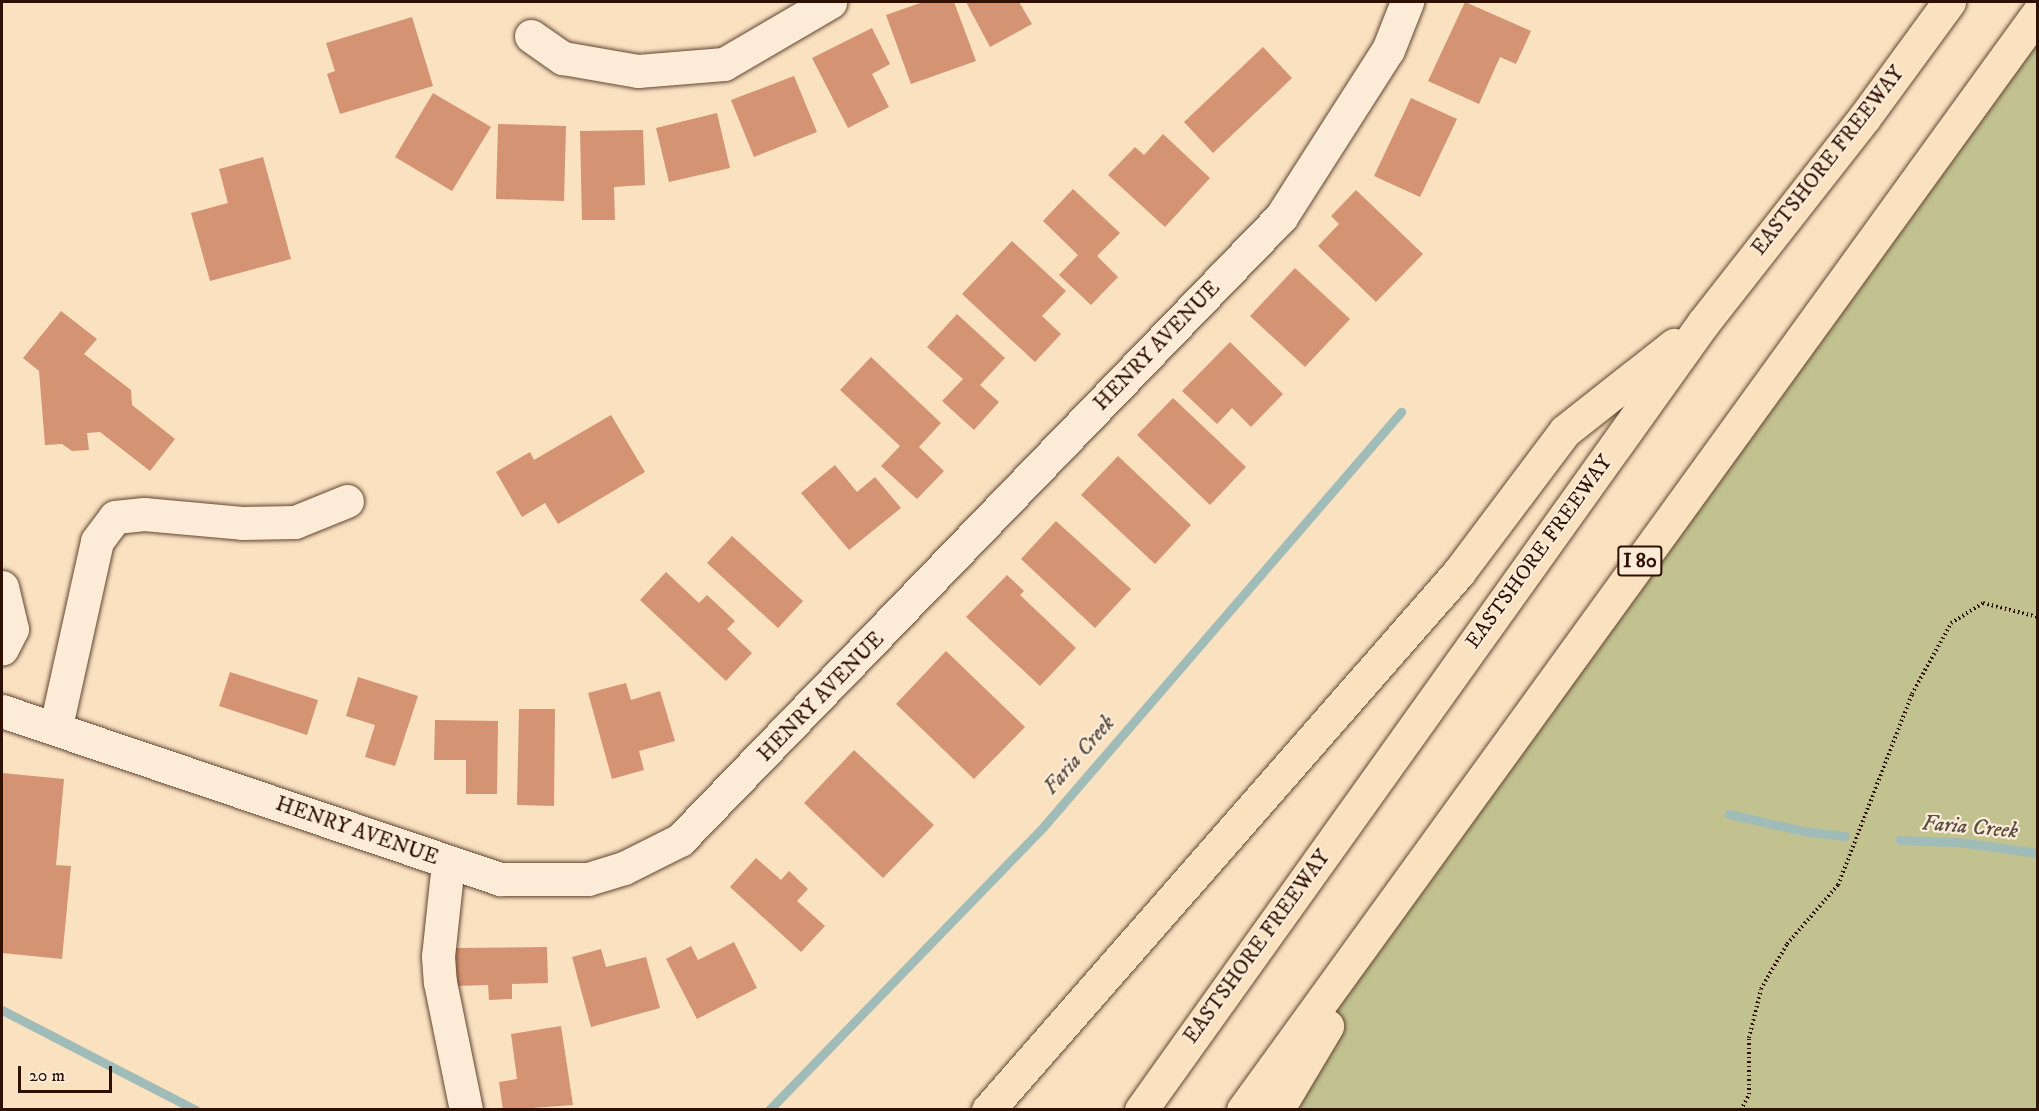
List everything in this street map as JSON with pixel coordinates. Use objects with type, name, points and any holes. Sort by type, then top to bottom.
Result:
[{"type":"highway","name":"EASTSHORE FREEWAY","points":[[1141,1110],[1704,322],[1864,118],[1948,2]]},
{"type":"highway","name":"I 80","points":[[1243,1110],[2037,13]]},
{"type":"highway","points":[[988,1110],[1459,572],[1565,430],[1704,322]]},
{"type":"highway","points":[[1277,1110],[1440,836]]},
{"type":"street","points":[[531,36],[563,58],[638,71],[724,64],[830,2]]},
{"type":"street","name":"HENRY AVENUE","points":[[2,711],[56,726],[448,863],[500,879],[588,879],[624,868],[680,840],[1281,217],[1388,50],[1407,2]]},
{"type":"street","points":[[56,726],[97,541],[115,517],[144,514],[242,523],[295,522],[348,501]]},
{"type":"street","points":[[2,586],[12,629],[2,649]]},
{"type":"street","points":[[448,863],[438,956],[440,982],[466,1110]]},
{"type":"path","points":[[1741,1110],[1749,1094],[1749,1038],[1761,989],[1787,944],[1838,885],[1912,694],[1951,622],[1983,603],[2037,616]]},
{"type":"green space","points":[[2037,13],[2037,1109],[1277,1110],[1440,836]]},
{"type":"building","points":[[923,2],[954,2],[976,61],[911,84],[886,15]]},
{"type":"building","points":[[966,2],[1019,2],[1032,24],[990,47]]},
{"type":"building","points":[[1465,2],[1531,31],[1516,64],[1500,57],[1479,104],[1428,81]]},
{"type":"building","points":[[412,17],[433,86],[340,114],[327,74],[335,71],[326,43]]},
{"type":"building","points":[[872,28],[890,64],[872,74],[889,107],[848,128],[812,58]]},
{"type":"building","points":[[1263,47],[1292,78],[1213,153],[1184,122]]},
{"type":"building","points":[[794,76],[817,132],[754,157],[731,100]]},
{"type":"building","points":[[433,93],[491,127],[452,191],[395,157]]},
{"type":"building","points":[[1411,98],[1457,119],[1420,197],[1374,176]]},
{"type":"building","points":[[717,113],[730,168],[669,182],[656,128]]},
{"type":"building","points":[[498,124],[566,126],[564,201],[496,199]]},
{"type":"building","points":[[643,130],[645,185],[614,187],[615,220],[582,220],[580,131]]},
{"type":"building","points":[[1163,134],[1210,178],[1165,227],[1108,175],[1135,147],[1144,155]]},
{"type":"building","points":[[263,157],[291,259],[210,281],[191,213],[228,203],[219,169]]},
{"type":"building","points":[[1073,189],[1120,233],[1097,256],[1118,277],[1091,305],[1059,275],[1078,255],[1043,221]]},
{"type":"building","points":[[1356,190],[1423,254],[1376,302],[1318,246],[1339,224],[1331,216]]},
{"type":"building","points":[[1012,241],[1066,291],[1042,316],[1061,334],[1035,362],[962,294]]},
{"type":"building","points":[[1295,268],[1350,319],[1305,367],[1250,316]]},
{"type":"building","points":[[61,311],[97,339],[84,354],[131,390],[132,405],[175,439],[150,471],[100,432],[87,433],[89,450],[72,451],[62,444],[45,445],[39,371],[23,358]]},
{"type":"building","points":[[957,314],[1005,358],[980,385],[999,402],[974,430],[942,401],[963,379],[927,347]]},
{"type":"building","points":[[1230,342],[1283,394],[1251,427],[1232,408],[1217,424],[1182,391]]},
{"type":"building","points":[[871,357],[941,423],[919,447],[944,471],[917,499],[881,466],[900,446],[840,390]]},
{"type":"building","points":[[1173,398],[1246,467],[1210,505],[1137,435]]},
{"type":"building","points":[[611,415],[645,472],[558,524],[545,503],[522,517],[496,472],[530,452],[534,460]]},
{"type":"building","points":[[1118,456],[1191,525],[1155,564],[1081,495]]},
{"type":"building","points":[[835,465],[857,492],[875,477],[901,508],[849,550],[801,493]]},
{"type":"building","points":[[1056,521],[1131,589],[1095,628],[1021,559]]},
{"type":"building","points":[[732,536],[803,601],[778,628],[707,563]]},
{"type":"building","points":[[666,572],[699,603],[707,595],[735,621],[727,629],[752,653],[726,681],[640,600]]},
{"type":"building","points":[[1007,575],[1024,591],[1020,595],[1076,648],[1040,686],[966,617]]},
{"type":"building","points":[[946,651],[1025,727],[974,779],[896,704]]},
{"type":"building","points":[[230,672],[318,700],[307,735],[219,706]]},
{"type":"building","points":[[358,677],[418,696],[395,766],[365,757],[375,725],[346,716]]},
{"type":"building","points":[[626,683],[631,700],[660,691],[675,741],[639,751],[644,770],[612,779],[588,693]]},
{"type":"building","points":[[519,709],[555,709],[554,806],[517,805]]},
{"type":"building","points":[[435,720],[498,721],[497,794],[466,794],[466,760],[434,760]]},
{"type":"building","points":[[854,750],[934,825],[883,878],[804,803]]},
{"type":"building","points":[[2,773],[64,779],[56,865],[71,866],[62,959],[2,953]]},
{"type":"building","points":[[756,858],[781,880],[789,871],[808,889],[797,901],[825,926],[801,952],[730,887]]},
{"type":"building","points":[[734,942],[757,988],[697,1019],[666,959],[691,946],[698,960]]},
{"type":"building","points":[[547,947],[548,983],[512,984],[512,999],[489,1000],[488,985],[455,986],[454,948]]},
{"type":"building","points":[[601,949],[606,967],[646,957],[660,1008],[591,1027],[572,957]]},
{"type":"building","points":[[561,1026],[573,1105],[503,1110],[499,1082],[517,1079],[511,1034]]},
{"type":"waterway","name":"Faria Creek","points":[[769,1110],[1044,826],[1401,412]]},
{"type":"waterway","name":"Faria Creek","points":[[1729,814],[1803,831],[1845,836]]},
{"type":"waterway","name":"Faria Creek","points":[[1900,840],[1957,842],[2038,853]]},
{"type":"waterway","name":"Faria Creek","points":[[2,1010],[196,1110]]}]
